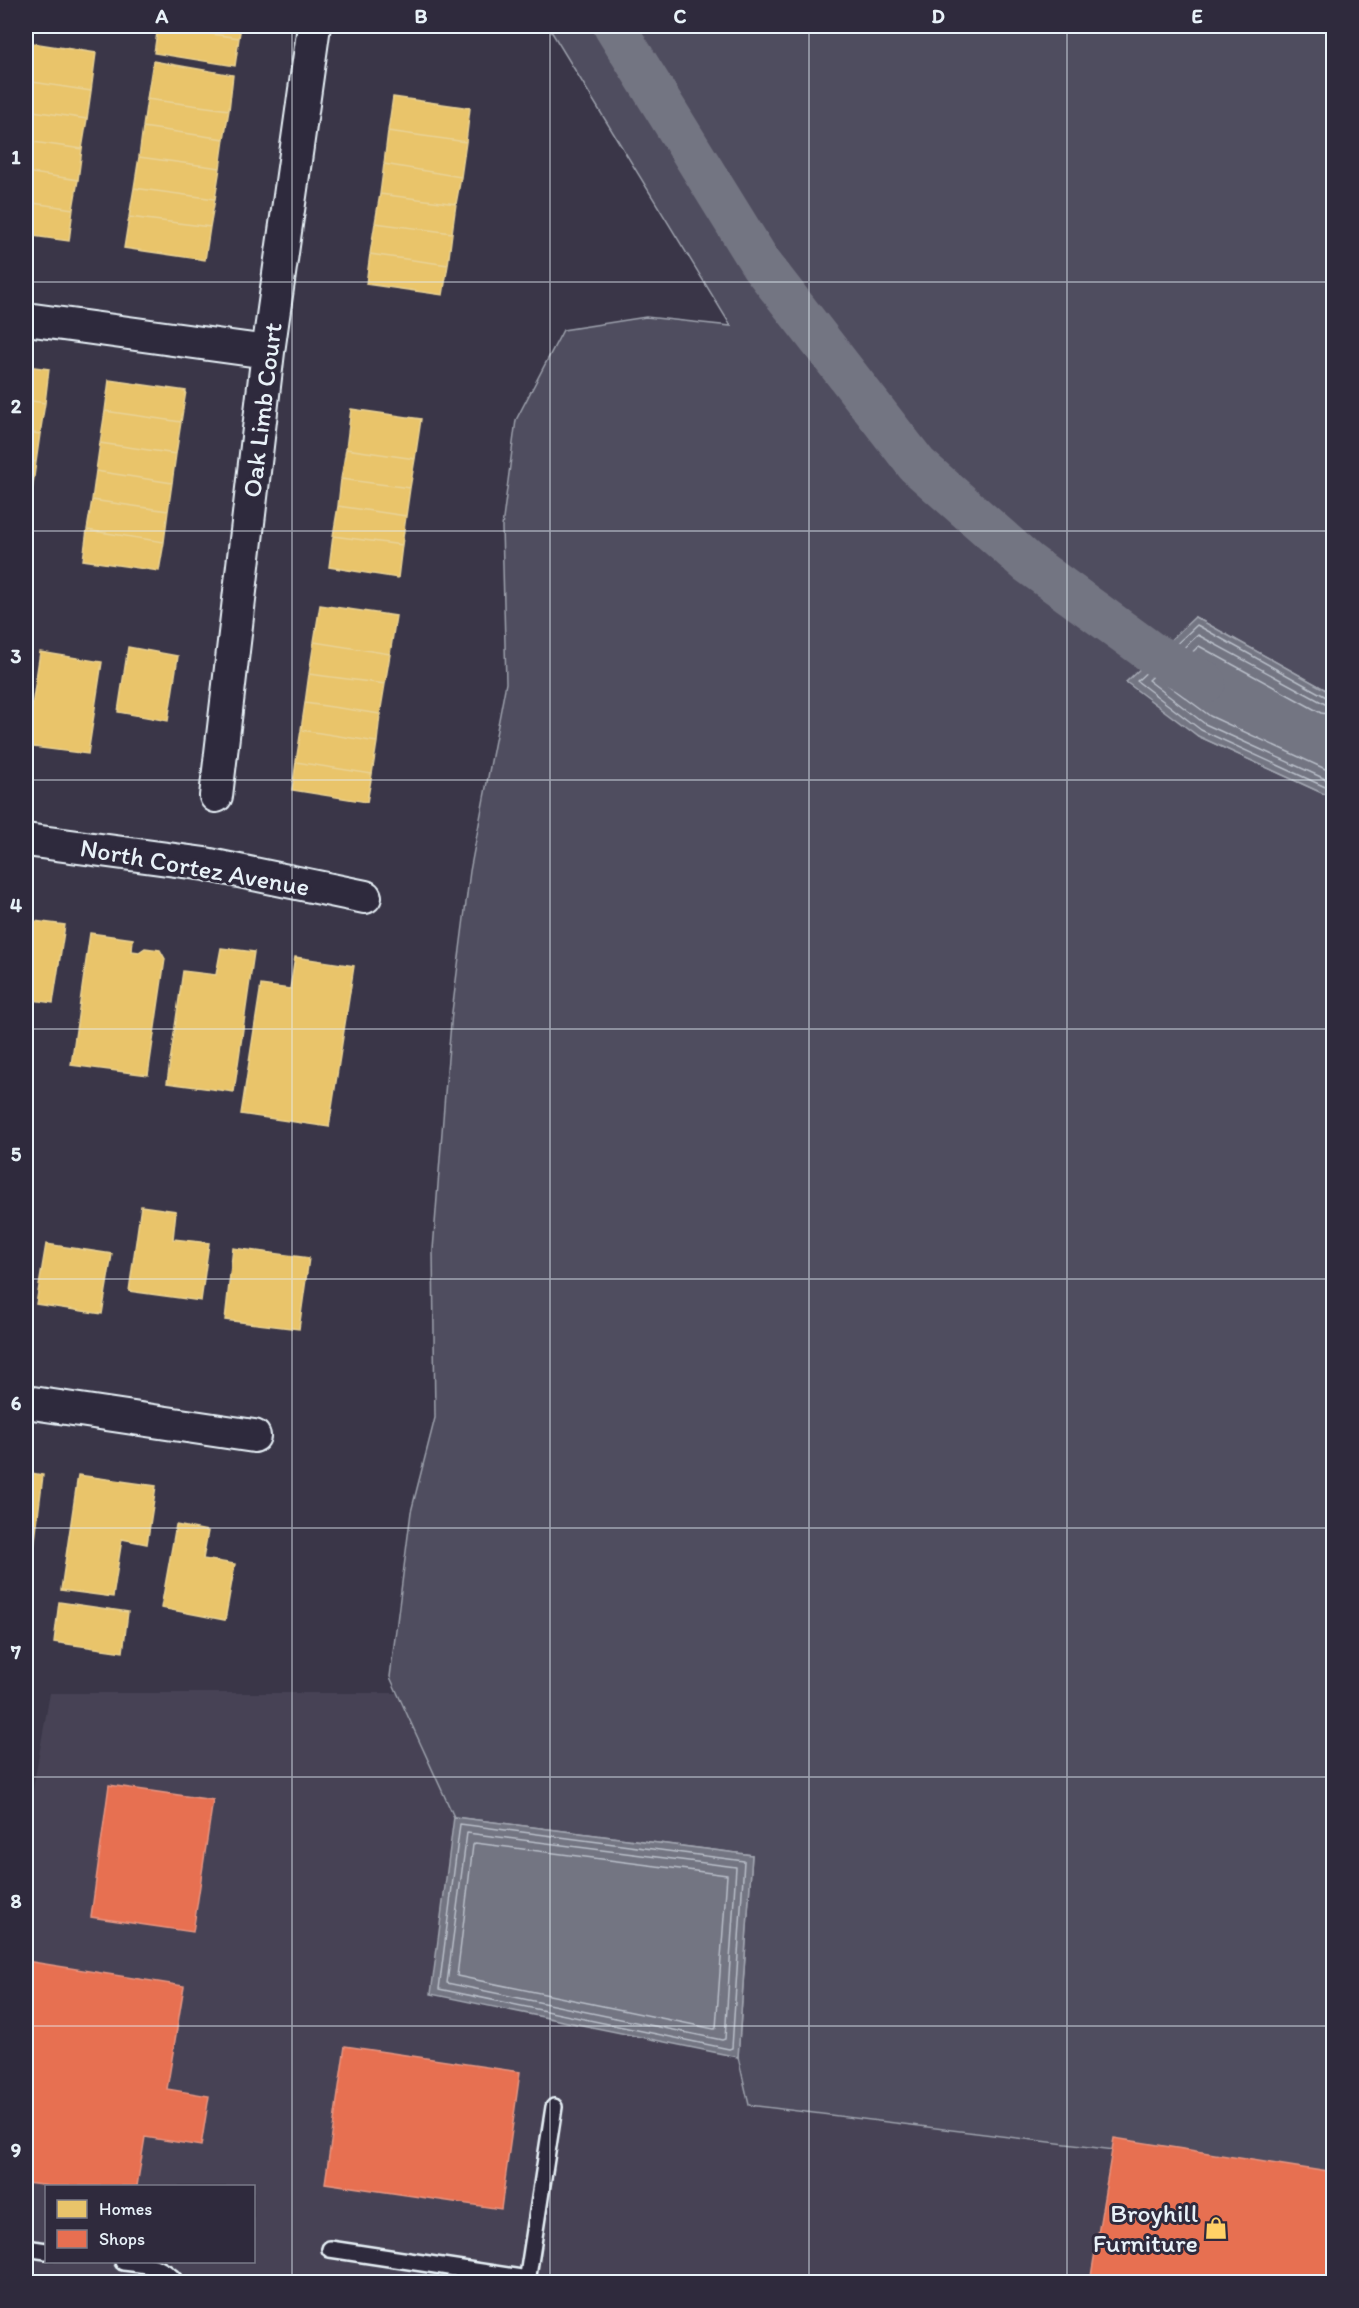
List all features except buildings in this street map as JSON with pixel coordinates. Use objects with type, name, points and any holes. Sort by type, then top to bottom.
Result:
[{"type":"street","name":"Oak Limb Court","points":[[216,796],[268,351],[314,26]]},
{"type":"street","points":[[26,319],[268,351]]},
{"type":"street","name":"North Cortez Avenue","points":[[26,840],[205,864],[365,897]]},
{"type":"street","points":[[26,1402],[254,1436]]},
{"type":"lane","points":[[330,2249],[527,2281],[554,2107]]},
{"type":"lane","points":[[26,2248],[45,2251]]},
{"type":"lane","points":[[131,2263],[156,2266],[169,2273],[176,2283]]},
{"type":"shaded area","points":[[548,26],[1333,26],[1333,694],[1195,617],[1192,731],[1198,736],[1333,798],[1333,2177],[749,2105],[738,2057],[752,1855],[454,1817],[390,1677],[411,1512],[435,1418],[433,1250],[445,1093],[452,1012],[470,871],[506,683],[502,527],[516,420],[563,330],[646,317],[731,326]]},
{"type":"shaded area","points":[[50,1693],[398,1693],[454,1817],[431,1994],[738,2057],[750,2105],[1333,2177],[1333,2282],[26,2282],[26,1828]]},
{"type":"water","points":[[1195,617],[1333,694],[1333,798],[1198,736],[1126,682]]},
{"type":"water","points":[[454,1817],[752,1855],[738,2057],[431,1994]]},
{"type":"waterway","points":[[614,26],[761,264],[917,465],[1028,563],[1152,653],[1205,682]]},
{"type":"place","name":"Broyhill Furniture","points":[[1216,2228]]}]
